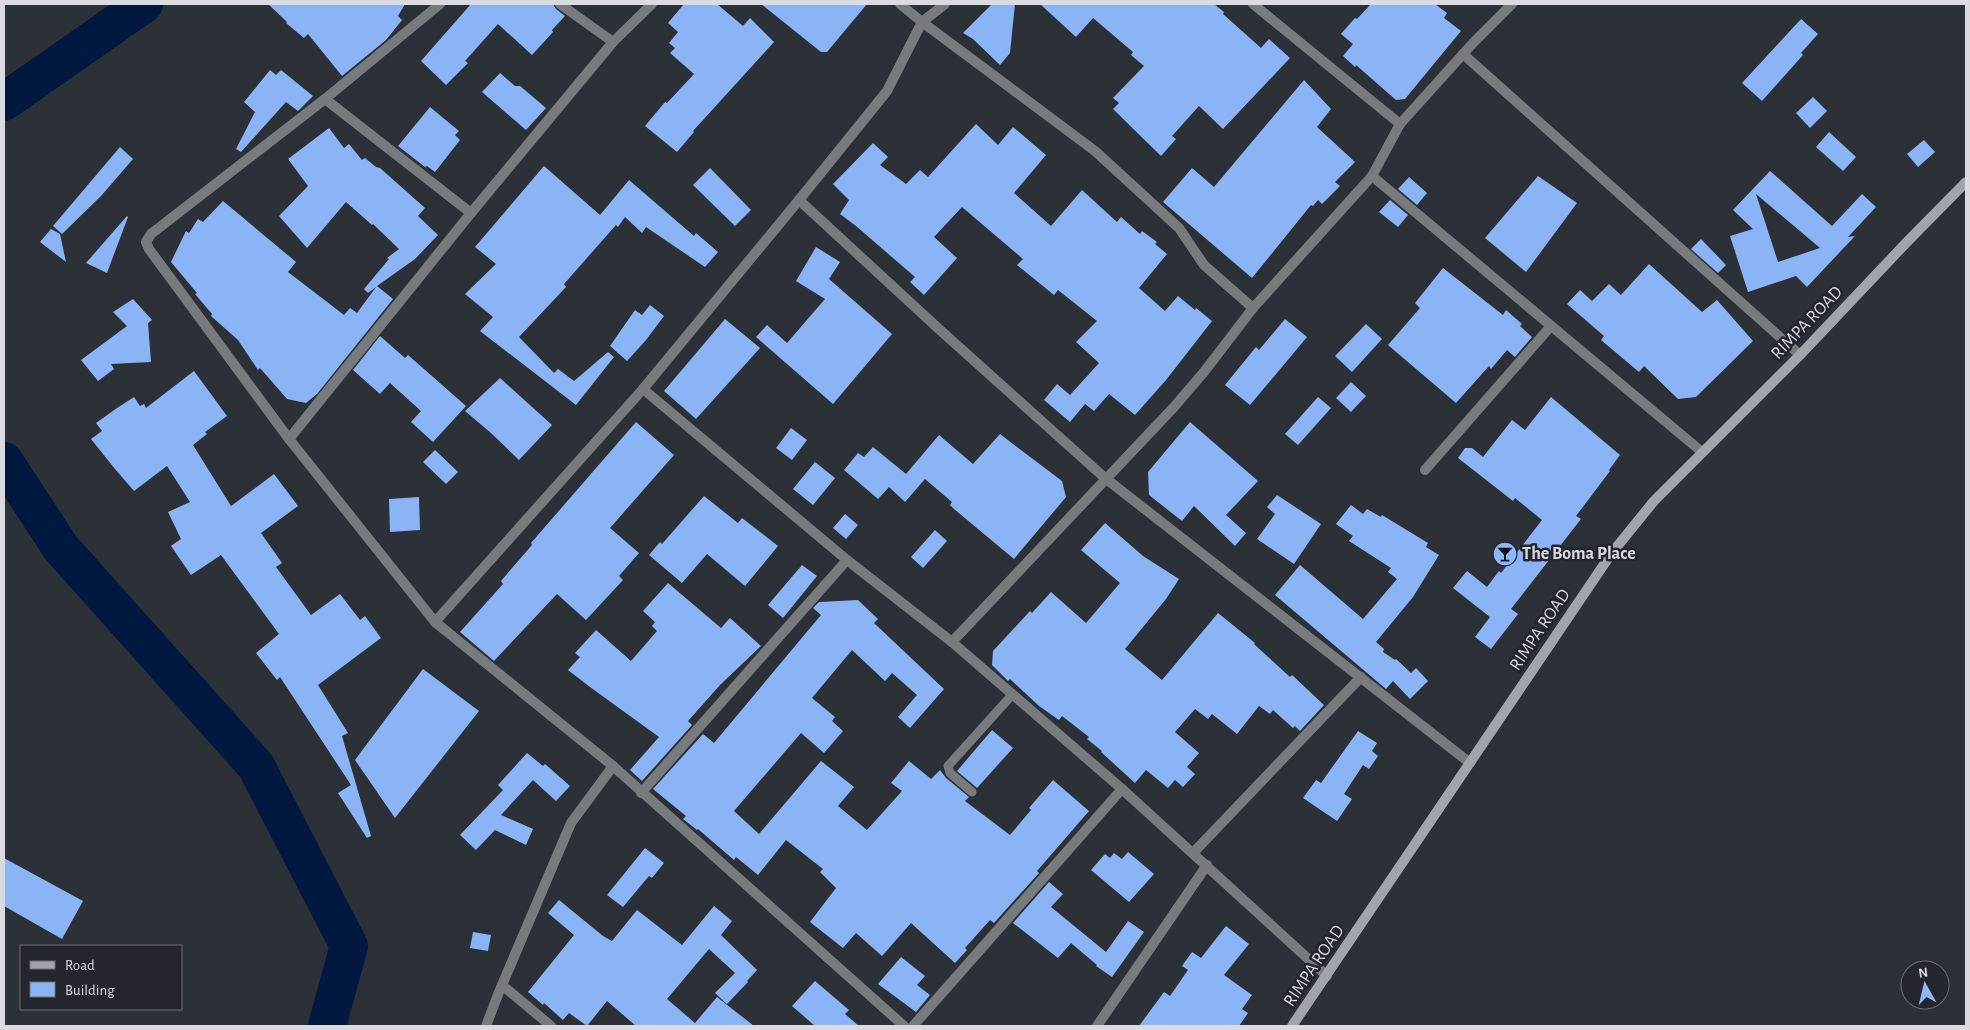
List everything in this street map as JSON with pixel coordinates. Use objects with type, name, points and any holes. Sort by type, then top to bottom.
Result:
[{"type":"street","points":[[440,4],[325,99],[151,234],[146,242],[155,257],[289,439],[435,622],[613,766],[904,1026]]},
{"type":"street","points":[[560,4],[613,42]]},
{"type":"street","points":[[289,439],[471,213],[613,42],[652,4]]},
{"type":"street","points":[[900,4],[1095,151],[1179,228],[1204,265],[1253,308]]},
{"type":"street","points":[[435,622],[643,390],[887,91],[922,22],[945,4]]},
{"type":"street","points":[[1253,4],[1400,124]]},
{"type":"street","points":[[952,642],[1174,407],[1204,372],[1253,308],[1372,176],[1400,124],[1463,54],[1512,4]]},
{"type":"street","points":[[1463,54],[1800,355]]},
{"type":"street","points":[[325,99],[471,213]]},
{"type":"street","points":[[1372,176],[1702,452]]},
{"type":"street","name":"RIMPA ROAD","points":[[1292,1026],[1611,554],[1654,501],[1800,355],[1906,242],[1966,182]]},
{"type":"street","points":[[799,200],[1105,478],[1470,763]]},
{"type":"street","points":[[1425,470],[1551,326]]},
{"type":"street","points":[[643,390],[847,560],[952,642],[1122,789],[1327,976]]},
{"type":"street","points":[[641,793],[847,560]]},
{"type":"street","points":[[1193,853],[1361,677]]},
{"type":"street","points":[[486,1026],[571,823],[613,766]]},
{"type":"street","points":[[913,1026],[1122,789]]},
{"type":"street","points":[[1097,1026],[1207,865]]},
{"type":"street","points":[[502,985],[552,1026]]},
{"type":"lane","points":[[972,792],[950,773],[948,766],[1012,695]]},
{"type":"building","points":[[268,4],[405,4],[398,16],[402,20],[386,40],[342,76],[308,34],[304,38]]},
{"type":"building","points":[[471,4],[553,4],[565,16],[532,55],[498,24],[465,61],[468,63],[446,85],[421,61]]},
{"type":"building","points":[[684,4],[717,4],[743,26],[750,18],[774,42],[693,131],[677,152],[645,126],[665,102],[667,103],[694,74],[670,53],[675,48],[669,43],[678,32],[668,23]]},
{"type":"building","points":[[761,4],[867,4],[827,52],[821,52]]},
{"type":"building","points":[[992,4],[1015,4],[1010,53],[1000,65],[973,39],[963,33]]},
{"type":"building","points":[[1040,4],[1214,4],[1261,48],[1269,39],[1290,58],[1223,129],[1199,106],[1172,136],[1176,139],[1161,156],[1113,109],[1119,103],[1113,98],[1144,66],[1131,55],[1133,52],[1093,18],[1076,37]]},
{"type":"building","points":[[1371,4],[1435,4],[1447,13],[1444,18],[1461,31],[1405,99],[1396,100],[1343,56],[1353,44],[1341,34]]},
{"type":"building","points":[[1801,19],[1818,34],[1801,53],[1803,55],[1762,101],[1742,83]]},
{"type":"building","points":[[270,70],[276,75],[281,70],[313,96],[298,111],[286,102],[241,152],[236,149],[255,112],[244,102]]},
{"type":"building","points":[[500,73],[515,86],[520,86],[546,108],[526,130],[482,92]]},
{"type":"building","points":[[1304,80],[1331,109],[1317,127],[1355,162],[1335,182],[1340,186],[1322,204],[1318,200],[1313,206],[1311,205],[1252,278],[1163,202],[1192,168],[1214,187]]},
{"type":"building","points":[[1813,97],[1827,111],[1810,128],[1796,113]]},
{"type":"building","points":[[430,107],[459,131],[455,135],[460,140],[435,172],[427,166],[425,167],[398,146]]},
{"type":"building","points":[[976,124],[998,145],[1013,127],[1046,155],[1014,193],[1051,226],[1082,190],[1117,222],[1121,217],[1140,234],[1142,231],[1157,242],[1155,244],[1167,254],[1139,288],[1165,311],[1178,296],[1212,321],[1166,380],[1135,415],[1109,394],[1094,411],[1085,404],[1070,422],[1044,400],[1057,384],[1070,395],[1099,363],[1076,342],[1097,321],[1058,290],[1054,295],[1017,265],[1023,259],[962,207],[934,237],[957,258],[924,295],[910,282],[915,277],[840,214],[849,200],[833,184],[873,143],[888,157],[880,165],[906,184],[920,170],[928,177]]},
{"type":"building","points":[[329,128],[344,148],[349,144],[362,160],[365,158],[380,168],[425,208],[418,216],[438,235],[415,259],[377,286],[393,299],[317,394],[306,403],[287,399],[260,368],[258,370],[238,340],[211,316],[212,314],[195,294],[197,293],[171,262],[186,231],[189,233],[198,219],[203,222],[223,201],[296,262],[288,272],[344,315],[350,308],[357,313],[376,287],[368,293],[364,289],[389,259],[387,258],[399,249],[346,202],[307,248],[279,216],[308,186],[288,159]]},
{"type":"building","points":[[1829,132],[1856,157],[1843,171],[1816,147]]},
{"type":"building","points":[[1924,140],[1935,152],[1918,167],[1907,154]]},
{"type":"building","points":[[120,147],[133,159],[101,196],[62,234],[53,226]]},
{"type":"building","points":[[544,166],[600,215],[629,180],[694,236],[696,233],[718,252],[705,267],[646,227],[642,233],[625,217],[618,227],[616,225],[564,284],[566,287],[519,337],[554,373],[558,369],[574,381],[608,352],[614,357],[576,405],[480,331],[493,317],[465,294],[496,264],[475,247]]},
{"type":"building","points":[[710,168],[751,210],[735,226],[693,185]]},
{"type":"building","points":[[1770,171],[1832,226],[1862,194],[1876,207],[1848,237],[1855,236],[1807,287],[1796,276],[1748,292],[1730,236],[1753,229],[1733,210]],"holes":[[[1756,194],[1820,248],[1778,262]]]},
{"type":"building","points":[[1538,176],[1577,203],[1526,272],[1485,238]]},
{"type":"building","points":[[1409,177],[1427,193],[1417,205],[1398,189]]},
{"type":"building","points":[[1390,200],[1408,215],[1398,227],[1379,212]]},
{"type":"building","points":[[127,216],[107,273],[86,263]]},
{"type":"building","points":[[51,229],[60,234],[66,262],[40,242]]},
{"type":"building","points":[[1701,239],[1726,265],[1718,273],[1691,249]]},
{"type":"building","points":[[816,247],[840,262],[829,279],[892,334],[833,404],[756,337],[767,325],[787,343],[825,299],[796,281]]},
{"type":"building","points":[[1649,264],[1702,312],[1717,300],[1753,341],[1696,397],[1678,399],[1644,366],[1639,372],[1601,340],[1604,336],[1567,304],[1580,290],[1592,301],[1609,284],[1621,295]]},
{"type":"building","points":[[1443,268],[1503,315],[1506,310],[1522,324],[1520,326],[1532,337],[1515,357],[1507,350],[1491,369],[1489,366],[1456,403],[1388,345],[1420,308],[1415,303]]},
{"type":"building","points":[[133,299],[152,320],[148,323],[151,362],[111,364],[114,369],[98,381],[81,360],[127,326],[113,312]]},
{"type":"building","points":[[650,305],[664,316],[627,361],[610,346],[635,310],[642,315]]},
{"type":"building","points":[[725,319],[760,348],[696,419],[664,391]]},
{"type":"building","points":[[1285,319],[1307,337],[1250,405],[1225,385],[1256,347],[1259,350]]},
{"type":"building","points":[[1366,324],[1382,339],[1352,372],[1335,356]]},
{"type":"building","points":[[380,336],[405,358],[408,355],[466,406],[433,442],[411,422],[421,411],[390,383],[380,394],[353,370]]},
{"type":"building","points":[[194,371],[227,416],[205,432],[207,434],[193,445],[231,506],[274,474],[298,506],[261,533],[282,563],[276,567],[311,615],[340,594],[360,620],[365,616],[381,638],[318,685],[348,733],[342,736],[371,836],[367,838],[338,793],[351,785],[280,677],[277,680],[256,653],[279,634],[221,555],[191,575],[171,546],[181,539],[168,512],[190,502],[167,466],[134,491],[91,439],[102,431],[96,423],[117,408],[134,397],[140,406],[144,404],[146,408]]},
{"type":"building","points":[[500,378],[552,425],[519,460],[465,411]]},
{"type":"building","points":[[1351,382],[1366,396],[1351,412],[1336,398]]},
{"type":"building","points":[[1318,397],[1331,408],[1298,445],[1285,434]]},
{"type":"building","points":[[1551,397],[1620,455],[1576,516],[1581,519],[1511,609],[1518,614],[1491,649],[1475,637],[1490,617],[1453,588],[1467,571],[1487,587],[1499,571],[1501,573],[1542,520],[1515,498],[1513,501],[1458,458],[1465,448],[1472,448],[1483,457],[1512,420],[1525,430]]},
{"type":"building","points":[[636,422],[674,455],[610,528],[639,553],[619,576],[623,580],[586,620],[557,594],[494,661],[460,632],[503,584],[501,581],[532,545],[531,543]]},
{"type":"building","points":[[1190,422],[1258,481],[1226,515],[1246,533],[1235,546],[1194,506],[1182,521],[1149,495],[1148,472]]},
{"type":"building","points":[[791,428],[807,440],[792,460],[776,448]]},
{"type":"building","points":[[1000,434],[1062,481],[1066,497],[1014,559],[954,509],[950,505],[952,502],[925,479],[905,502],[889,487],[878,499],[844,470],[858,453],[864,457],[873,447],[906,474],[939,435],[973,464]]},
{"type":"building","points":[[435,450],[458,472],[446,484],[423,462]]},
{"type":"building","points":[[815,462],[835,478],[813,505],[793,489]]},
{"type":"building","points":[[1277,495],[1321,524],[1294,564],[1257,539],[1275,514],[1267,507]]},
{"type":"building","points":[[704,496],[738,523],[742,518],[778,546],[745,586],[707,554],[682,583],[649,555],[660,542],[662,544]]},
{"type":"building","points":[[419,497],[420,530],[390,532],[389,499]]},
{"type":"building","points":[[1351,505],[1363,514],[1367,509],[1381,517],[1382,515],[1428,543],[1426,547],[1439,555],[1413,597],[1376,642],[1384,649],[1383,652],[1396,659],[1411,673],[1416,668],[1428,681],[1410,699],[1393,681],[1386,689],[1275,595],[1300,565],[1363,619],[1397,579],[1388,572],[1391,568],[1349,541],[1353,536],[1336,524]]},
{"type":"building","points":[[845,514],[858,525],[846,539],[833,528]]},
{"type":"building","points":[[1105,523],[1143,556],[1179,579],[1166,599],[1125,649],[1162,680],[1218,613],[1255,643],[1290,677],[1292,675],[1324,705],[1300,731],[1295,726],[1293,728],[1273,710],[1270,714],[1259,706],[1237,734],[1212,714],[1208,719],[1195,709],[1175,732],[1199,753],[1187,767],[1195,774],[1183,787],[1175,780],[1168,788],[1146,770],[1135,783],[1087,739],[1089,737],[1062,716],[1059,720],[1039,706],[1010,679],[1008,681],[992,665],[993,651],[1030,611],[1032,613],[1051,592],[1086,623],[1120,583],[1081,550]]},
{"type":"building","points":[[935,530],[947,541],[923,568],[911,557]]},
{"type":"building","points":[[802,565],[817,576],[783,618],[768,605]]},
{"type":"building","points":[[668,583],[721,628],[730,618],[761,646],[720,685],[688,721],[692,725],[642,781],[630,770],[659,737],[568,670],[580,657],[575,653],[596,630],[631,661],[657,631],[652,626],[655,622],[643,611]]},
{"type":"building","points":[[858,600],[878,619],[874,623],[944,689],[910,728],[898,717],[917,695],[892,673],[885,681],[852,650],[812,698],[835,717],[832,721],[843,731],[824,753],[801,733],[734,811],[759,834],[821,761],[854,787],[838,806],[867,830],[902,791],[891,783],[909,761],[931,779],[940,770],[946,778],[969,797],[965,801],[1010,835],[1031,810],[1029,808],[1053,780],[1089,811],[1037,871],[1039,873],[994,923],[990,920],[965,948],[967,950],[955,963],[911,923],[882,956],[856,933],[843,948],[810,922],[836,888],[820,872],[823,869],[786,840],[758,875],[736,857],[734,860],[698,829],[683,819],[686,816],[653,789],[703,734],[714,743],[821,615],[813,608],[819,602]]},
{"type":"building","points":[[423,669],[479,711],[395,818],[355,760]]},
{"type":"building","points":[[992,730],[1013,748],[977,788],[957,771]]},
{"type":"building","points":[[1358,731],[1377,743],[1372,751],[1378,756],[1369,769],[1363,765],[1344,794],[1352,799],[1337,821],[1303,798],[1316,780],[1321,783]]},
{"type":"building","points":[[527,753],[543,766],[545,764],[570,786],[556,801],[533,780],[501,815],[533,829],[526,845],[495,830],[476,850],[460,835],[503,790],[498,785]]},
{"type":"building","points":[[645,848],[664,863],[652,878],[649,876],[623,907],[607,895]]},
{"type":"building","points":[[1128,852],[1154,874],[1129,902],[1091,870],[1105,854],[1110,858],[1114,853],[1122,859]]},
{"type":"building","points":[[4,858],[83,901],[62,939],[4,906]]},
{"type":"building","points":[[1049,882],[1063,894],[1051,907],[1106,952],[1128,921],[1144,932],[1112,977],[1096,966],[1071,943],[1058,958],[1013,923]]},
{"type":"building","points":[[559,900],[603,936],[612,941],[637,910],[682,945],[714,906],[732,921],[721,935],[757,970],[727,1004],[715,993],[735,973],[709,949],[667,999],[695,1023],[717,997],[754,1026],[636,1026],[607,1001],[587,1026],[569,1013],[563,1020],[528,992],[574,935],[548,913]]},
{"type":"building","points":[[1226,926],[1249,944],[1224,975],[1252,995],[1242,1009],[1248,1013],[1239,1026],[1139,1026],[1164,992],[1170,996],[1188,970],[1182,966],[1192,952],[1201,958]]},
{"type":"building","points":[[473,932],[491,935],[488,951],[470,948]]},
{"type":"building","points":[[901,957],[925,976],[917,985],[930,995],[916,1012],[878,984]]},
{"type":"building","points":[[815,981],[849,1010],[845,1014],[859,1026],[815,1026],[792,1006]]},
{"type":"waterway","points":[[4,102],[144,4]]},
{"type":"waterway","points":[[4,461],[61,548],[256,766],[349,946],[327,1026]]},
{"type":"place","name":"The Boma Place","points":[[1505,554]]}]
